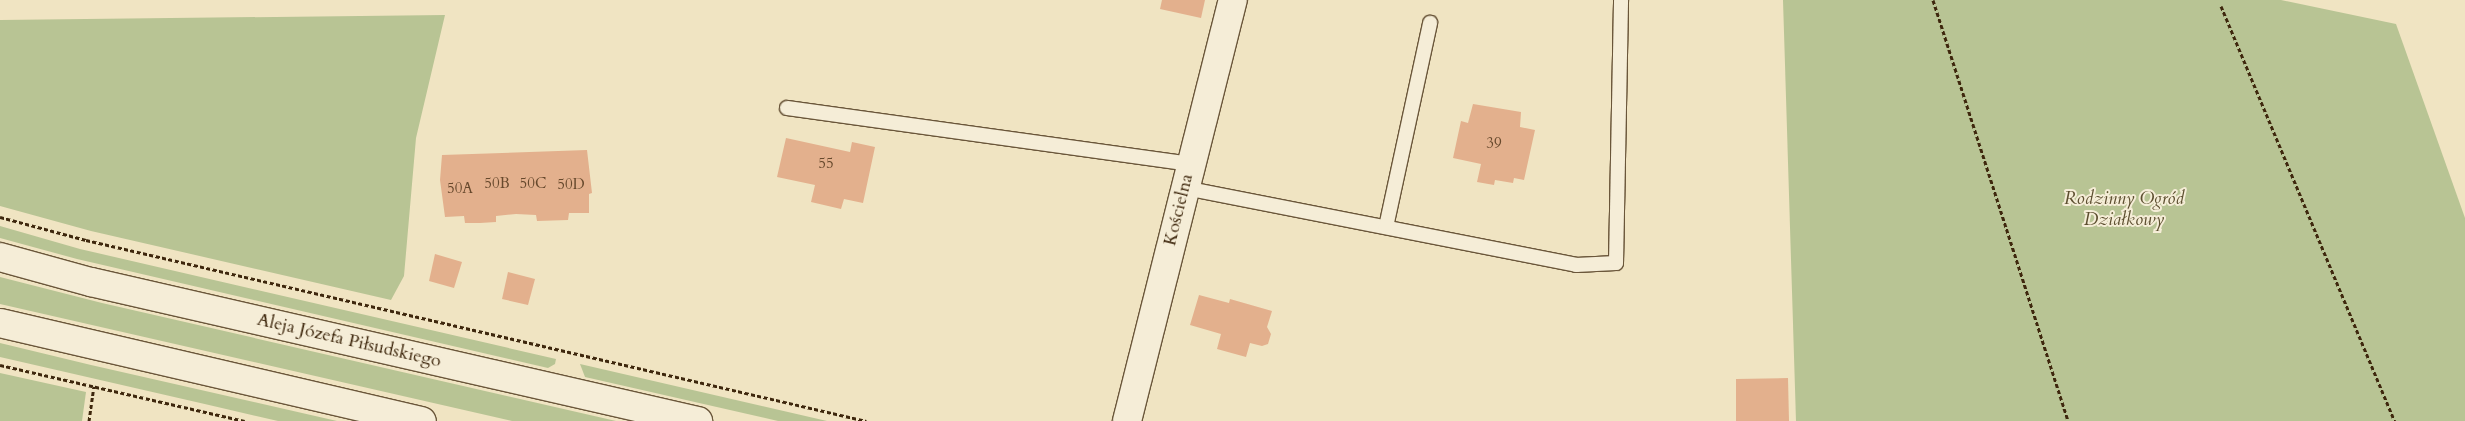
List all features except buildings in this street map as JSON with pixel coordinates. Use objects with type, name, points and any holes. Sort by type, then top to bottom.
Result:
[{"type":"street","name":"Kościelna","points":[[1127,421],[1233,0]]},
{"type":"street","name":"Aleja Józefa Piłsudskiego","points":[[0,257],[91,282],[698,421]]},
{"type":"street","points":[[0,324],[422,421]]},
{"type":"lane","points":[[787,108],[1188,176],[1386,227],[1576,265],[1616,263],[1622,0]]},
{"type":"lane","points":[[1386,227],[1430,24]]},
{"type":"path","points":[[1933,0],[2068,421]]},
{"type":"path","points":[[2221,6],[2395,421]]},
{"type":"path","points":[[0,217],[86,240],[866,421]]},
{"type":"path","points":[[0,365],[245,421]]},
{"type":"path","points":[[89,421],[94,386]]},
{"type":"green space","name":"Rodzinny Ogród Działkowy","points":[[1783,0],[2281,0],[2396,24],[2465,218],[2465,421],[1796,421]]},
{"type":"green space","points":[[445,15],[416,138],[404,276],[391,300],[91,231],[0,206],[0,20]]},
{"type":"green space","points":[[0,226],[80,249],[556,359],[555,364],[548,368],[77,259],[0,238]]},
{"type":"green space","points":[[0,277],[102,303],[616,421],[512,421],[0,304]]},
{"type":"green space","points":[[0,343],[337,421],[278,421],[0,357]]},
{"type":"green space","points":[[580,364],[827,421],[778,421],[585,377]]},
{"type":"green space","points":[[0,373],[86,392],[82,421],[0,421]]}]
